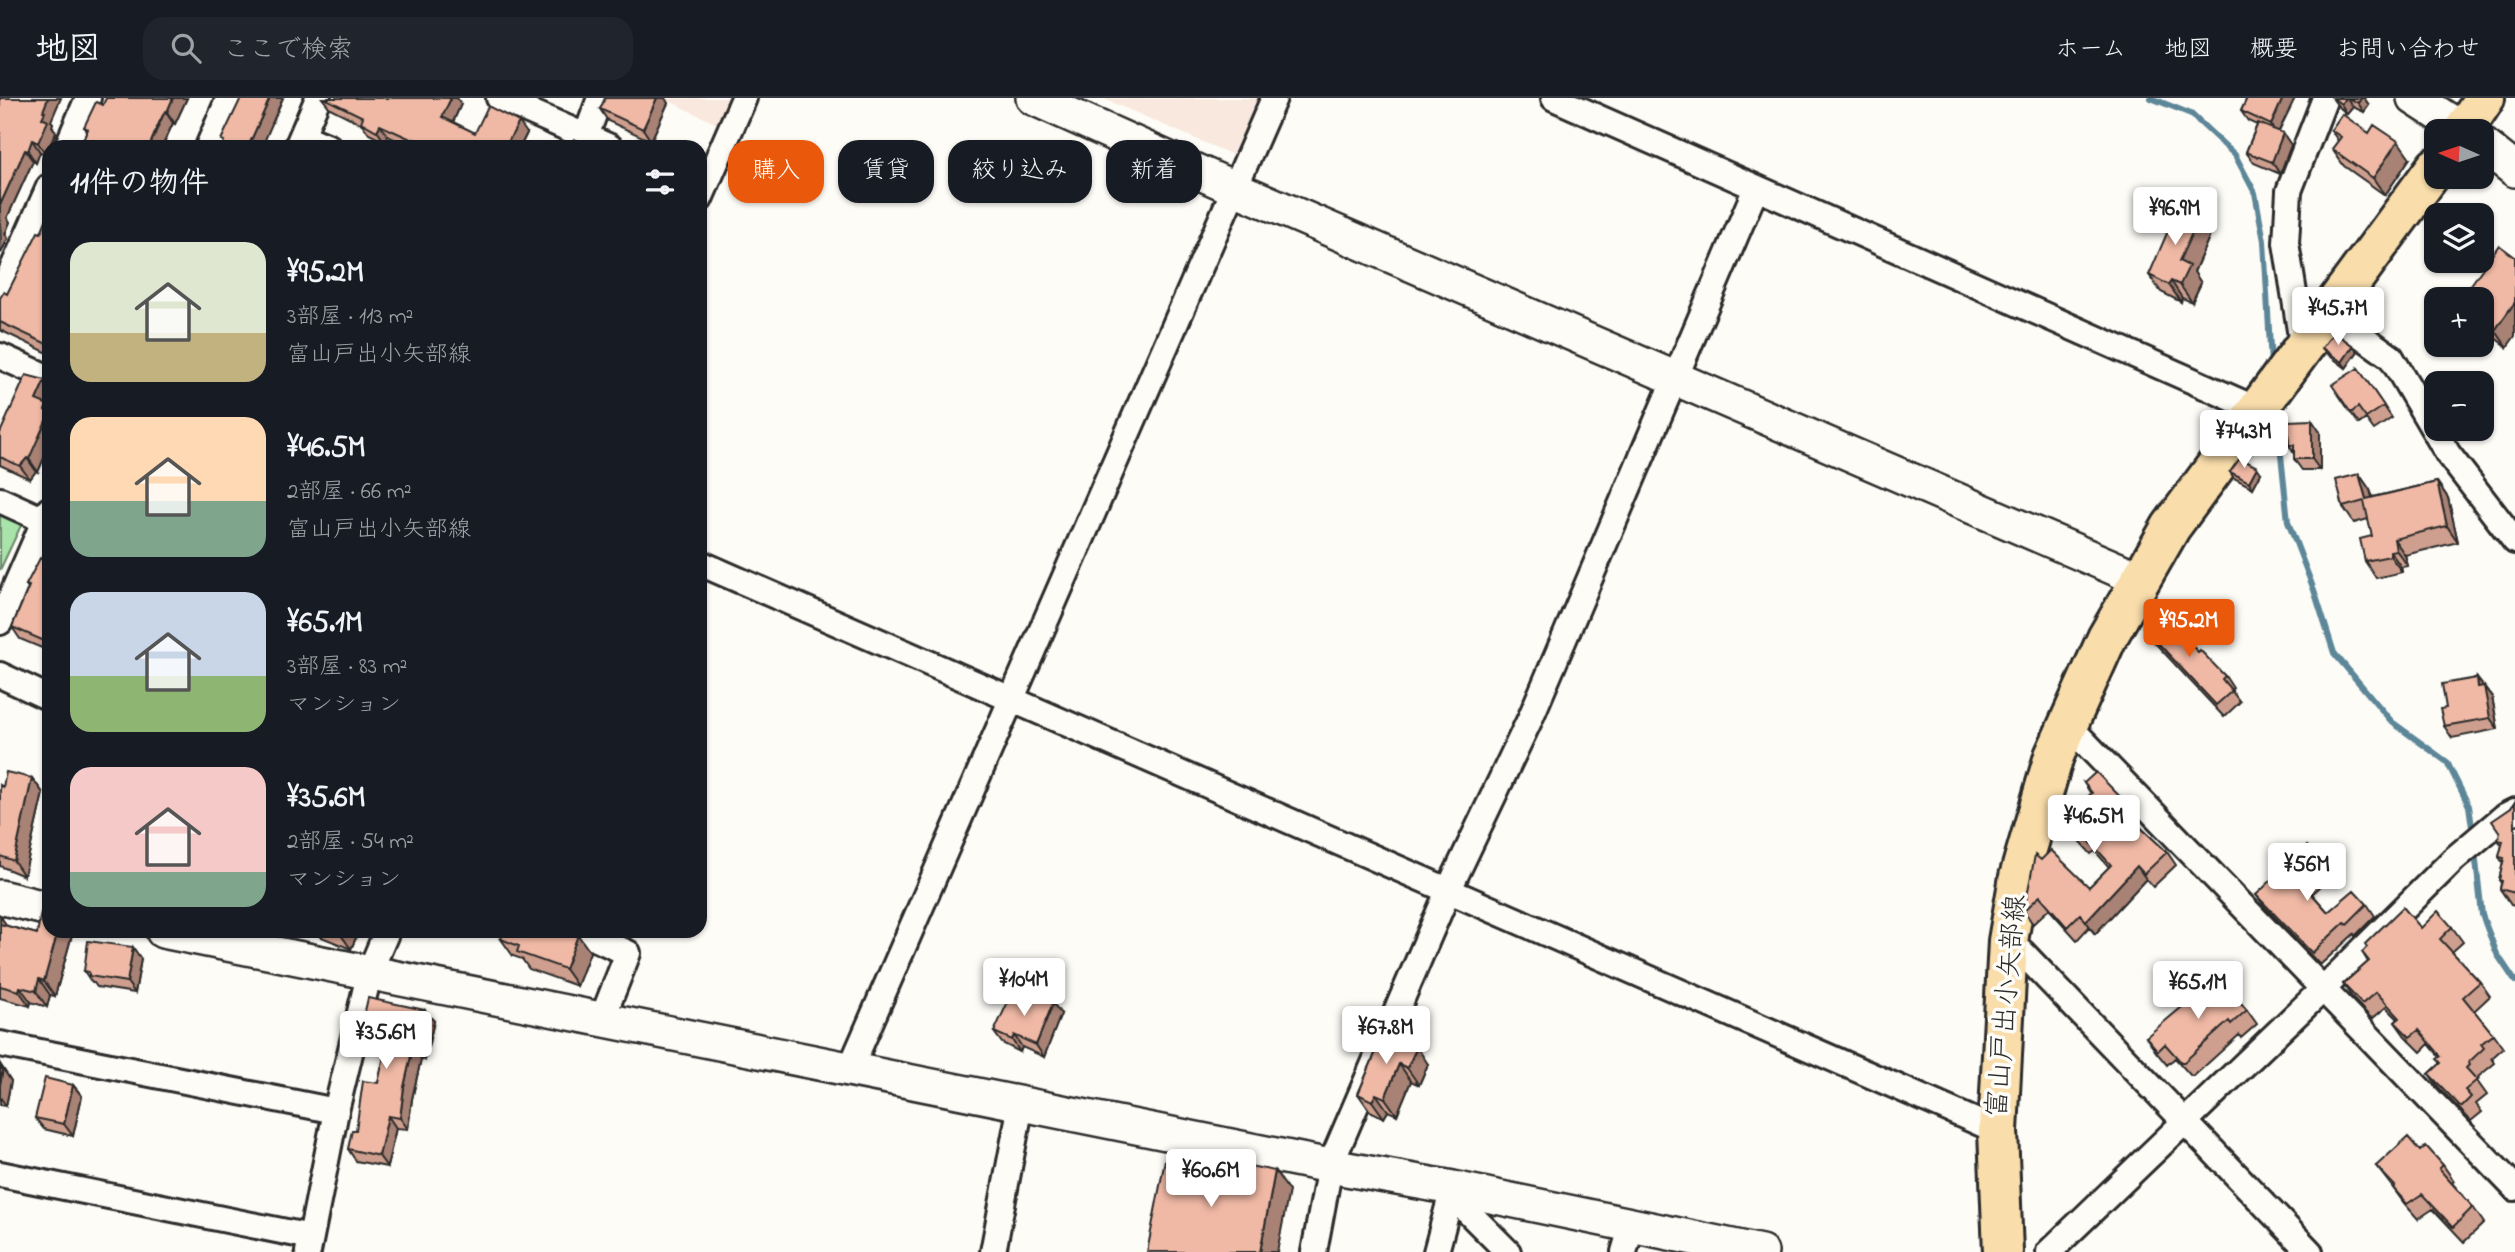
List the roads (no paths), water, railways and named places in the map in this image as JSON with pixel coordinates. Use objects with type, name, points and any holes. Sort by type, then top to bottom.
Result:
[{"type":"main road","points":[[2471,119],[2485,98]]},
{"type":"main road","name":"富山戸出小矢部線","points":[[2003,1252],[1998,1131],[2008,941],[2019,877],[2054,756],[2107,638],[2171,527],[2424,183]]},
{"type":"street","points":[[69,140],[88,98]]},
{"type":"street","points":[[211,140],[229,98]]},
{"type":"street","points":[[300,140],[318,98]]},
{"type":"street","points":[[499,98],[595,140]]},
{"type":"street","points":[[586,136],[600,98]]},
{"type":"street","points":[[707,181],[744,98]]},
{"type":"street","points":[[1033,98],[2140,579]]},
{"type":"street","points":[[850,1069],[1274,98]]},
{"type":"street","points":[[1554,98],[2245,404],[2260,408]]},
{"type":"street","points":[[2299,353],[2286,243],[2289,191],[2325,98]]},
{"type":"street","points":[[2414,98],[2445,119]]},
{"type":"street","points":[[2494,153],[2515,170]]},
{"type":"street","points":[[1314,1252],[1330,1166],[1449,889],[1530,719],[1756,188]]},
{"type":"street","points":[[0,297],[42,203]]},
{"type":"street","points":[[2328,313],[2391,357],[2448,454],[2515,541]]},
{"type":"street","points":[[0,356],[42,375]]},
{"type":"street","points":[[0,500],[42,521]]},
{"type":"street","points":[[0,622],[42,532]]},
{"type":"street","points":[[707,566],[1998,1131]]},
{"type":"street","points":[[0,675],[42,695]]},
{"type":"street","points":[[2068,725],[2515,1188]]},
{"type":"street","points":[[2049,1252],[2454,859],[2505,816],[2515,811]]},
{"type":"street","points":[[0,897],[42,907]]},
{"type":"street","points":[[199,938],[1330,1166],[1452,1192],[1628,1239],[1760,1252]]},
{"type":"street","points":[[0,1174],[310,1245],[336,1111],[370,971],[384,938]]},
{"type":"street","points":[[595,938],[628,953],[602,1019]]},
{"type":"street","points":[[2008,941],[2022,952],[2310,1252]]},
{"type":"street","points":[[0,1044],[336,1111]]},
{"type":"street","points":[[993,1252],[1021,1104]]},
{"type":"street","points":[[1436,1252],[1452,1192]]},
{"type":"street","points":[[1452,1192],[1508,1252]]},
{"type":"waterway","points":[[2151,98],[2191,114],[2235,155],[2255,193],[2264,241],[2271,365]]},
{"type":"waterway","points":[[2276,407],[2288,522],[2334,653],[2392,722],[2447,762],[2469,806],[2473,834]]},
{"type":"waterway","points":[[2475,852],[2482,915],[2497,954],[2515,981]]}]
